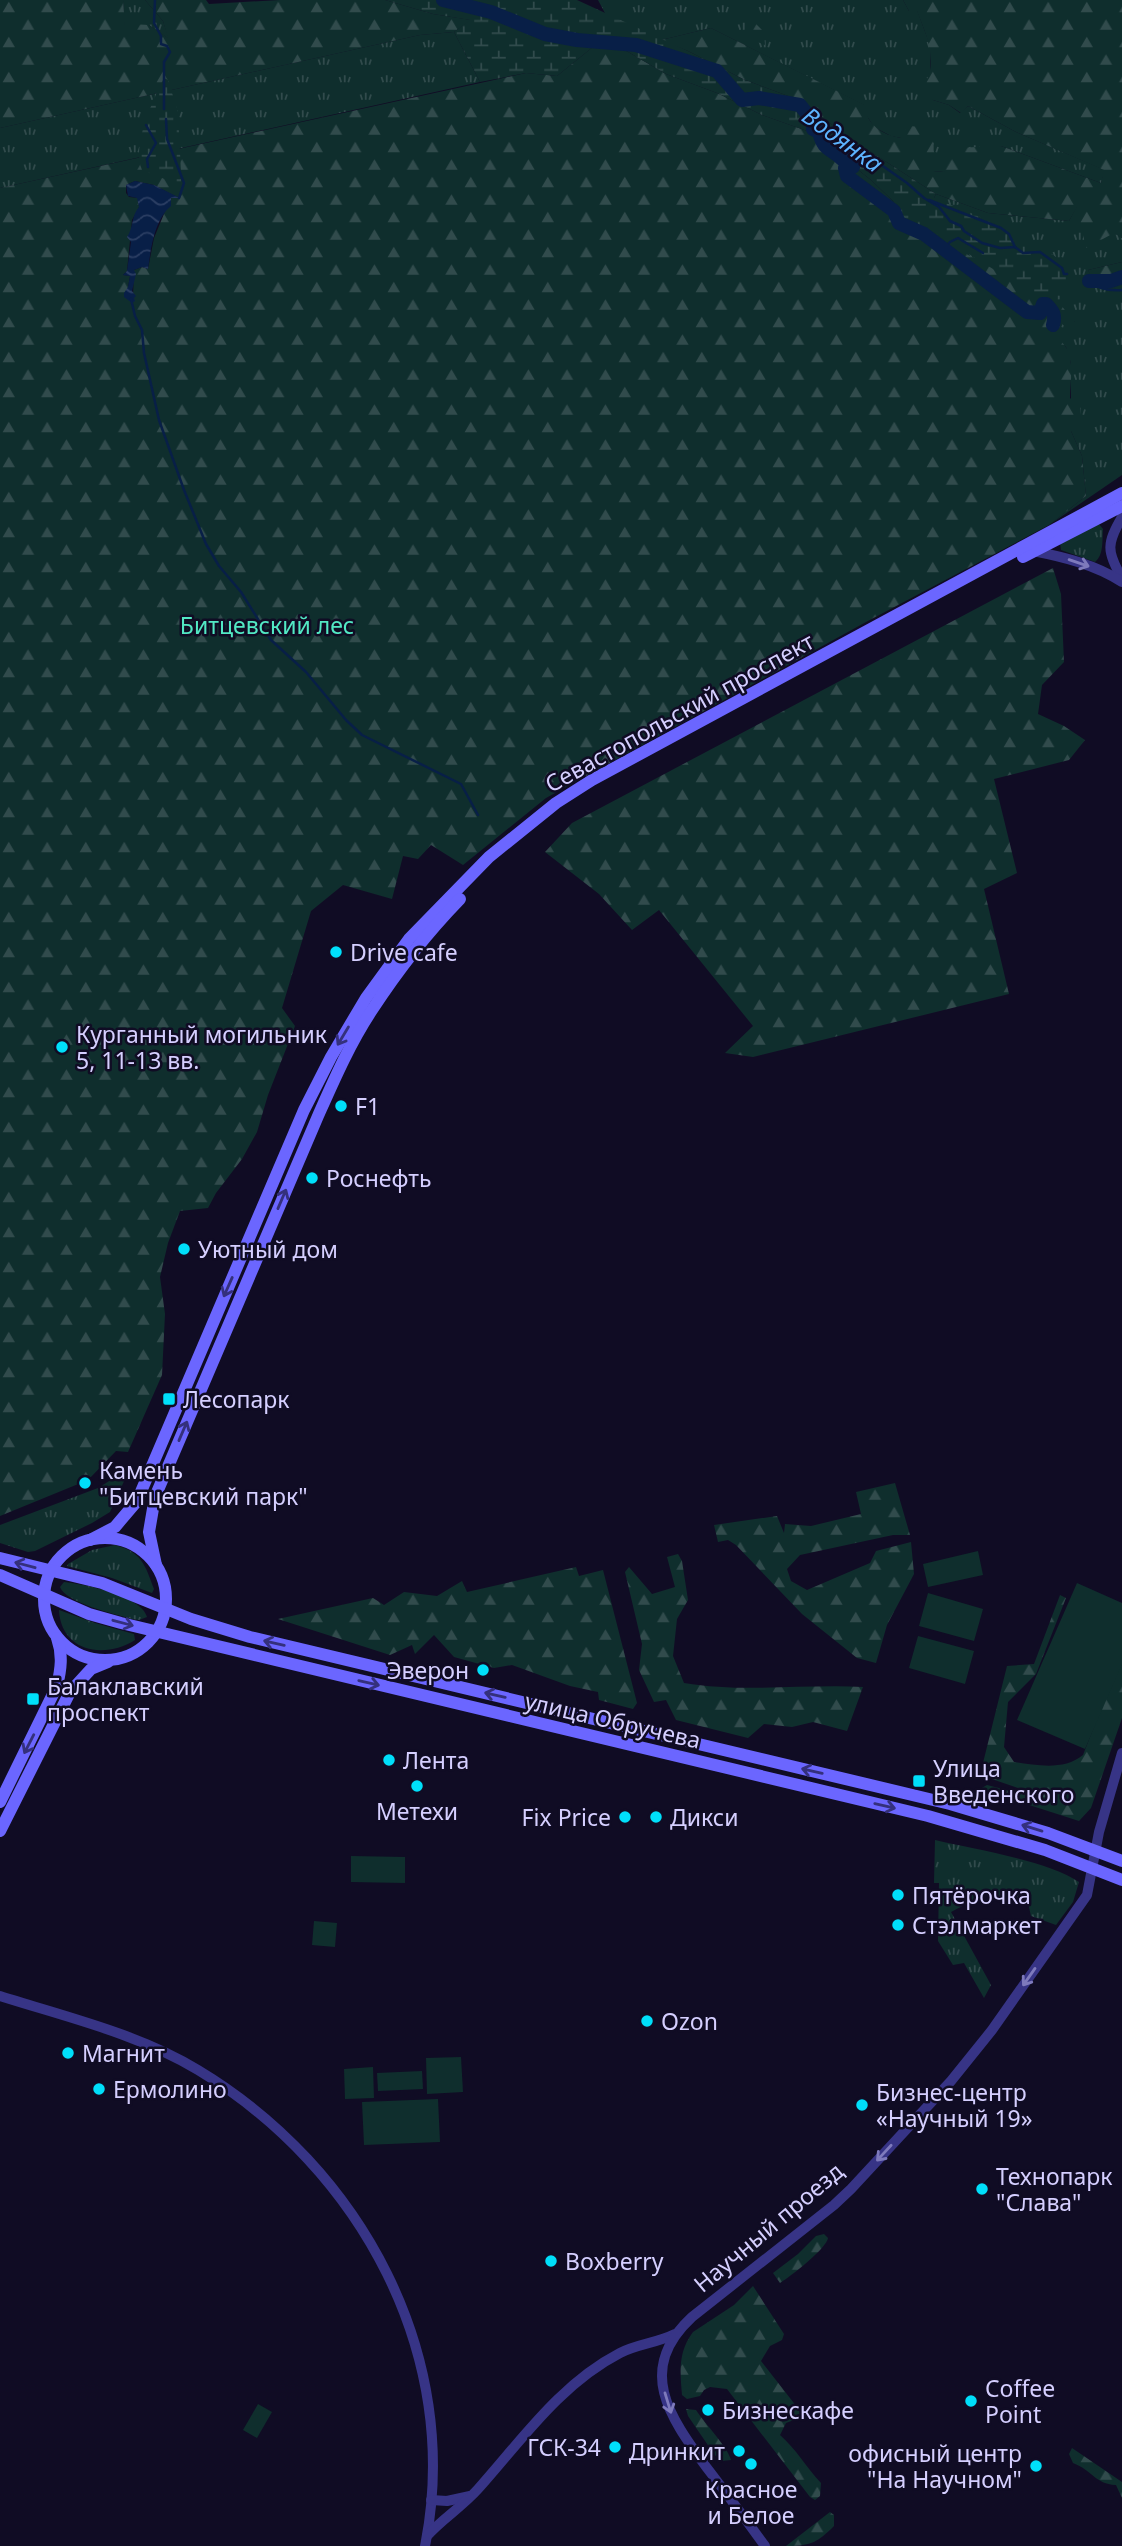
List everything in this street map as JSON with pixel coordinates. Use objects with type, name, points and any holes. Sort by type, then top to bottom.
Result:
[{"type":"main road","name":"Севастопольский проспект","points":[[50,1571],[66,1553],[114,1527],[137,1502],[304,1110],[331,1057],[366,998],[408,939],[489,857],[556,803],[592,780],[1122,493]]},
{"type":"main road","name":"Севастопольский проспект","points":[[164,1607],[163,1586],[149,1532],[155,1497],[317,1116],[347,1054],[371,1010],[434,926],[495,863],[560,809],[597,784],[1122,506]]},
{"type":"main road","points":[[90,1540],[111,1538],[133,1544],[156,1565]]},
{"type":"main road","points":[[0,1558],[50,1571],[45,1596],[49,1620],[61,1650],[57,1686],[0,1802]]},
{"type":"main road","name":"улица Обручева","points":[[50,1571],[102,1583],[191,1619],[250,1637],[950,1804],[1096,1850],[1122,1861]]},
{"type":"main road","points":[[0,1576],[45,1596]]},
{"type":"main road","name":"улица Обручева","points":[[45,1596],[89,1614],[157,1632],[928,1816],[1045,1850],[1122,1880]]},
{"type":"main road","points":[[0,1831],[79,1679],[91,1669],[136,1652],[152,1639],[157,1632],[164,1607]]},
{"type":"main road","points":[[55,1633],[66,1647],[77,1655],[102,1660],[115,1659]]},
{"type":"street","points":[[1122,517],[1109,541],[1113,563],[1122,580]]},
{"type":"street","points":[[1033,551],[1085,565],[1122,580]]},
{"type":"street","points":[[1096,1850],[1122,1753]]},
{"type":"street","name":"Научный проезд","points":[[765,2546],[672,2416],[665,2395],[664,2359],[667,2348],[677,2333],[711,2302],[834,2205],[951,2081],[992,2030],[1087,1895],[1096,1850]]},
{"type":"street","points":[[0,1996],[105,2030],[173,2056],[207,2076],[275,2127],[319,2169],[342,2198],[376,2250],[390,2279],[411,2334],[423,2376],[429,2407],[433,2462],[426,2541]]},
{"type":"street","points":[[426,2541],[472,2495],[556,2401],[577,2382],[619,2354],[677,2333]]},
{"type":"street","points":[[647,2345],[657,2348],[664,2359]]},
{"type":"street","points":[[431,2500],[463,2499],[472,2495]]},
{"type":"green space","points":[[0,0],[123,0],[126,39],[131,24],[149,25],[168,38],[163,21],[145,0],[206,0],[209,4],[280,0],[385,0],[433,14],[471,20],[454,32],[420,35],[0,128]]},
{"type":"green space","points":[[123,0],[145,0],[163,21],[169,39],[149,25],[125,42]]},
{"type":"green space","points":[[385,0],[577,0],[743,79],[799,100],[851,139],[936,194],[934,198],[1005,228],[1040,247],[1070,269],[1067,299],[1043,300],[935,233],[900,219],[893,201],[810,132],[762,115],[717,93],[666,74],[604,38],[557,76],[526,73],[480,82],[454,32],[470,20],[433,14]]},
{"type":"green space","points":[[598,0],[903,0],[909,11],[917,10],[931,48],[930,77],[933,100],[949,105],[960,113],[968,106],[1016,132],[1105,170],[1101,183],[1001,146],[944,172],[933,171],[901,138],[874,127],[865,113],[864,105],[711,28],[661,40],[606,15]]},
{"type":"green space","points":[[903,0],[1122,0],[1122,238],[1114,233],[1086,248],[1077,207],[1069,221],[988,213],[936,194],[851,139],[799,100],[743,79],[661,40],[711,28],[865,105],[872,123],[888,134],[901,138],[907,126],[926,127],[938,136],[932,148],[937,158],[933,171],[944,172],[955,148],[1001,146],[1101,183],[1104,170],[1016,132],[968,106],[961,113],[949,105],[933,100],[923,86],[931,68],[930,48],[917,11],[909,11]]},
{"type":"green space","points":[[752,20],[764,32],[765,45],[752,40],[745,31],[746,25]]},
{"type":"green space","points":[[454,32],[480,82],[0,188],[0,128],[420,35]]},
{"type":"green space","name":"Битцевский лес","points":[[604,38],[666,74],[717,93],[762,115],[810,132],[893,201],[900,219],[1059,303],[1075,322],[1069,330],[1062,324],[1053,324],[1049,328],[1065,346],[1070,358],[1070,398],[1080,407],[1082,423],[1071,431],[1082,456],[1086,496],[1049,525],[546,798],[463,865],[431,845],[418,859],[403,856],[392,899],[343,885],[311,911],[282,1008],[295,1026],[268,1095],[257,1132],[208,1208],[180,1211],[168,1243],[160,1277],[165,1314],[162,1375],[128,1452],[116,1451],[88,1480],[0,1516],[0,188],[526,73],[557,76]],"holes":[[[135,181],[154,185],[177,197],[171,197],[154,238],[148,269],[142,267],[134,270],[133,297],[128,287],[130,276],[123,275],[127,271],[132,220],[139,207],[138,198],[129,197],[126,193],[126,185]]]},
{"type":"green space","points":[[164,78],[168,80],[178,112],[181,182],[177,184],[142,170],[139,160],[141,136]]},
{"type":"green space","points":[[936,194],[988,213],[1069,221],[1077,206],[1122,238],[1122,262],[1088,270],[1094,281],[1122,279],[1122,475],[1049,525],[1086,496],[1082,456],[1071,431],[1071,363],[1066,347],[1048,328],[1053,324],[1075,322],[919,228]]},
{"type":"green space","points":[[1122,262],[1122,279],[1093,281],[1088,270]]},
{"type":"green space","points":[[1098,523],[1103,529],[1102,542],[1100,555],[1095,562],[1061,550],[1060,542]]},
{"type":"green space","points":[[1053,568],[1061,594],[1064,662],[1042,685],[1038,714],[1085,740],[1069,760],[994,779],[1017,873],[984,889],[1009,994],[753,1057],[725,1053],[753,1026],[659,910],[632,930],[599,894],[545,852],[572,823]]},
{"type":"green space","points":[[130,1468],[110,1512],[92,1523],[35,1551],[28,1552],[0,1543],[0,1525],[98,1488]]},
{"type":"green space","points":[[895,1483],[910,1535],[893,1535],[800,1555],[787,1569],[791,1581],[807,1590],[870,1563],[876,1551],[911,1542],[914,1574],[887,1625],[876,1663],[857,1658],[802,1614],[736,1545],[728,1540],[718,1542],[714,1525],[777,1516],[784,1533],[785,1524],[811,1526],[861,1514],[856,1492]]},
{"type":"green space","points":[[115,1545],[131,1551],[141,1561],[154,1589],[152,1593],[112,1578],[67,1566],[92,1550]]},
{"type":"green space","points":[[978,1551],[983,1575],[928,1587],[923,1564]]},
{"type":"green space","points":[[678,1554],[682,1561],[688,1600],[677,1619],[673,1656],[684,1683],[751,1688],[863,1687],[847,1731],[813,1722],[792,1727],[764,1724],[748,1738],[676,1720],[666,1700],[654,1702],[639,1670],[642,1644],[625,1572],[629,1567],[652,1594],[675,1587],[667,1557]]},
{"type":"green space","points":[[576,1567],[579,1576],[603,1570],[637,1703],[633,1709],[599,1700],[598,1692],[570,1686],[512,1665],[494,1668],[454,1657],[434,1635],[415,1654],[412,1645],[390,1655],[278,1619],[373,1598],[384,1605],[404,1592],[437,1596],[462,1581],[467,1592]]},
{"type":"green space","points":[[64,1582],[98,1588],[124,1597],[135,1603],[147,1617],[132,1619],[81,1603],[64,1593],[60,1587]]},
{"type":"green space","points":[[1077,1583],[1122,1603],[1122,1664],[1085,1749],[1017,1720]]},
{"type":"green space","points":[[928,1593],[983,1609],[974,1641],[919,1626]]},
{"type":"green space","points":[[1060,1595],[1066,1598],[1036,1674],[1008,1702],[1004,1747],[1014,1762],[1050,1766],[1067,1763],[1083,1755],[1122,1655],[1122,1718],[1091,1808],[1079,1821],[980,1789],[987,1785],[1022,1794],[1030,1792],[983,1776],[983,1763],[1007,1666],[1034,1664]]},
{"type":"green space","points":[[59,1610],[134,1634],[135,1640],[110,1650],[86,1648],[67,1635]]},
{"type":"green space","points":[[918,1636],[974,1651],[965,1684],[909,1668]]},
{"type":"green space","points":[[935,1840],[1030,1862],[1079,1882],[1073,1902],[1056,1925],[1031,1916],[1028,1903],[1023,1905],[978,1892],[972,1901],[951,1912],[991,1985],[984,1998],[964,1963],[953,1965],[938,1941],[939,1883],[934,1883]]},
{"type":"green space","points":[[351,1856],[405,1857],[405,1883],[351,1882]]},
{"type":"green space","points":[[314,1921],[337,1923],[335,1947],[312,1945]]},
{"type":"green space","points":[[461,2057],[463,2092],[427,2094],[426,2058]]},
{"type":"green space","points":[[373,2067],[374,2098],[345,2099],[344,2069]]},
{"type":"green space","points":[[422,2071],[423,2089],[378,2091],[377,2073]]},
{"type":"green space","points":[[438,2099],[440,2142],[364,2145],[362,2102]]},
{"type":"green space","points":[[824,2234],[828,2238],[826,2243],[780,2283],[773,2273],[816,2236]]},
{"type":"green space","points":[[753,2286],[784,2334],[782,2340],[770,2346],[761,2361],[804,2416],[786,2423],[780,2435],[821,2483],[820,2496],[815,2500],[727,2389],[710,2387],[700,2396],[687,2399],[682,2395],[682,2354],[688,2339],[693,2332],[734,2305]]},
{"type":"green space","points":[[258,2404],[272,2412],[257,2438],[243,2430]]},
{"type":"green space","points":[[686,2409],[696,2410],[731,2460],[721,2461],[714,2454]]},
{"type":"green space","points":[[1072,2448],[1122,2482],[1122,2498],[1116,2485],[1103,2482],[1073,2463],[1069,2454]]},
{"type":"green space","points":[[830,2512],[834,2515],[834,2526],[823,2536],[807,2544],[786,2546]]},
{"type":"water","points":[[135,181],[154,185],[180,198],[171,198],[171,206],[157,227],[148,269],[142,267],[134,270],[136,274],[132,291],[136,296],[132,303],[124,297],[130,276],[123,275],[127,271],[131,242],[127,237],[139,207],[137,198],[128,196],[126,185]]},
{"type":"waterway","points":[[155,0],[154,23],[161,36],[161,44],[167,46],[170,52],[164,62],[164,109]]},
{"type":"waterway","name":"Водянка","points":[[443,0],[491,12],[545,34],[577,40],[636,45],[717,71],[742,100],[759,98],[800,105],[815,124],[813,129],[819,132],[825,146],[842,159],[848,158],[853,167],[845,168],[847,176],[894,211],[899,223],[924,234],[1027,312],[1040,313],[1043,304],[1046,304],[1053,313],[1053,325]]},
{"type":"waterway","name":"Водянка","points":[[809,114],[907,183],[939,207],[950,221],[961,226],[982,243],[1000,248],[1015,247],[1023,253],[1040,252],[1067,274]]},
{"type":"waterway","points":[[166,119],[167,139],[184,183],[179,198]]},
{"type":"waterway","points":[[146,125],[156,143],[147,159],[148,167]]},
{"type":"waterway","points":[[929,200],[1001,228],[1009,234],[1015,247]]},
{"type":"waterway","points":[[944,249],[958,238],[983,253]]},
{"type":"waterway","name":"Водянка","points":[[1089,281],[1111,281],[1122,277]]},
{"type":"waterway","points":[[1089,281],[1104,289],[1122,290]]},
{"type":"waterway","points":[[131,299],[142,330],[144,353],[159,420],[206,544],[219,566],[241,592],[271,640],[306,672],[346,720],[362,735],[461,784],[478,815]]},
{"type":"place","name":"Drive cafe","points":[[336,952]]},
{"type":"place","name":"Курганный могильник 5, 11-13 вв.","points":[[62,1047]]},
{"type":"place","name":"F1","points":[[341,1106]]},
{"type":"place","name":"Роснефть","points":[[312,1178]]},
{"type":"place","name":"Уютный дом","points":[[184,1249]]},
{"type":"place","name":"Лесопарк","points":[[169,1399]]},
{"type":"place","name":"Камень \"Битцевский парк\"","points":[[85,1483]]},
{"type":"place","name":"Эверон","points":[[483,1670]]},
{"type":"place","name":"Балаклавский проспект","points":[[33,1699]]},
{"type":"place","name":"Лента","points":[[389,1760]]},
{"type":"place","name":"Улица Введенского","points":[[919,1781]]},
{"type":"place","name":"Метехи","points":[[417,1786]]},
{"type":"place","name":"Fix Price","points":[[625,1817]]},
{"type":"place","name":"Дикси","points":[[656,1817]]},
{"type":"place","name":"Пятёрочка","points":[[898,1895]]},
{"type":"place","name":"Стэлмаркет","points":[[898,1925]]},
{"type":"place","name":"Ozon","points":[[647,2021]]},
{"type":"place","name":"Магнит","points":[[68,2053]]},
{"type":"place","name":"Ермолино","points":[[99,2089]]},
{"type":"place","name":"Бизнес-центр «Научный 19»","points":[[862,2105]]},
{"type":"place","name":"Технопарк \"Слава\"","points":[[982,2189]]},
{"type":"place","name":"Boxberry","points":[[551,2261]]},
{"type":"place","name":"Coffee Point","points":[[971,2401]]},
{"type":"place","name":"Бизнескафе","points":[[708,2410]]},
{"type":"place","name":"ГСК-34","points":[[615,2447]]},
{"type":"place","name":"Дринкит","points":[[739,2451]]},
{"type":"place","name":"Красное и Белое","points":[[751,2464]]},
{"type":"place","name":"офисный центр \"На Научном\"","points":[[1036,2466]]}]
